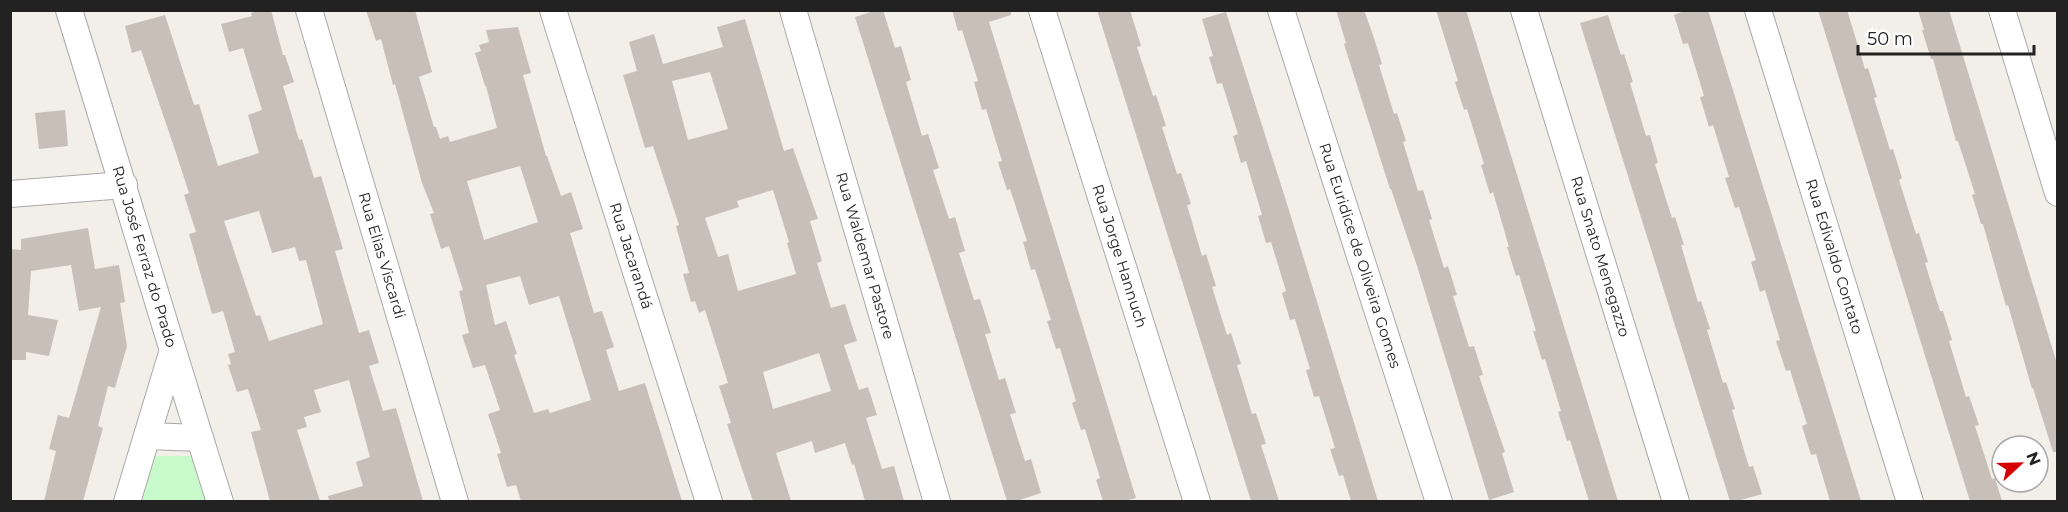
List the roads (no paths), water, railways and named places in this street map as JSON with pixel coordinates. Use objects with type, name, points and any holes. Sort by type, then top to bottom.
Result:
[{"type":"street","name":"Rua José Ferraz do Prado","points":[[69,10],[124,184],[172,353],[220,501]]},
{"type":"street","name":"Rua Elias Viscardi","points":[[309,10],[455,501]]},
{"type":"street","name":"Rua Jacarandá","points":[[553,10],[708,501]]},
{"type":"street","name":"Rua Waldemar Pastore","points":[[793,10],[937,501]]},
{"type":"street","name":"Rua Jorge Hannuch","points":[[1042,10],[1197,501]]},
{"type":"street","name":"Rua Euridice de Oliveira Gomes","points":[[1281,10],[1439,501]]},
{"type":"street","name":"Rua Snato Menegazzo","points":[[1524,10],[1676,501]]},
{"type":"street","name":"Rua Edivaldo Contato","points":[[1758,10],[1910,501]]},
{"type":"street","points":[[2001,10],[2058,193]]},
{"type":"street","points":[[10,194],[124,184]]},
{"type":"street","points":[[127,501],[172,353]]},
{"type":"street","points":[[147,436],[200,438]]}]
